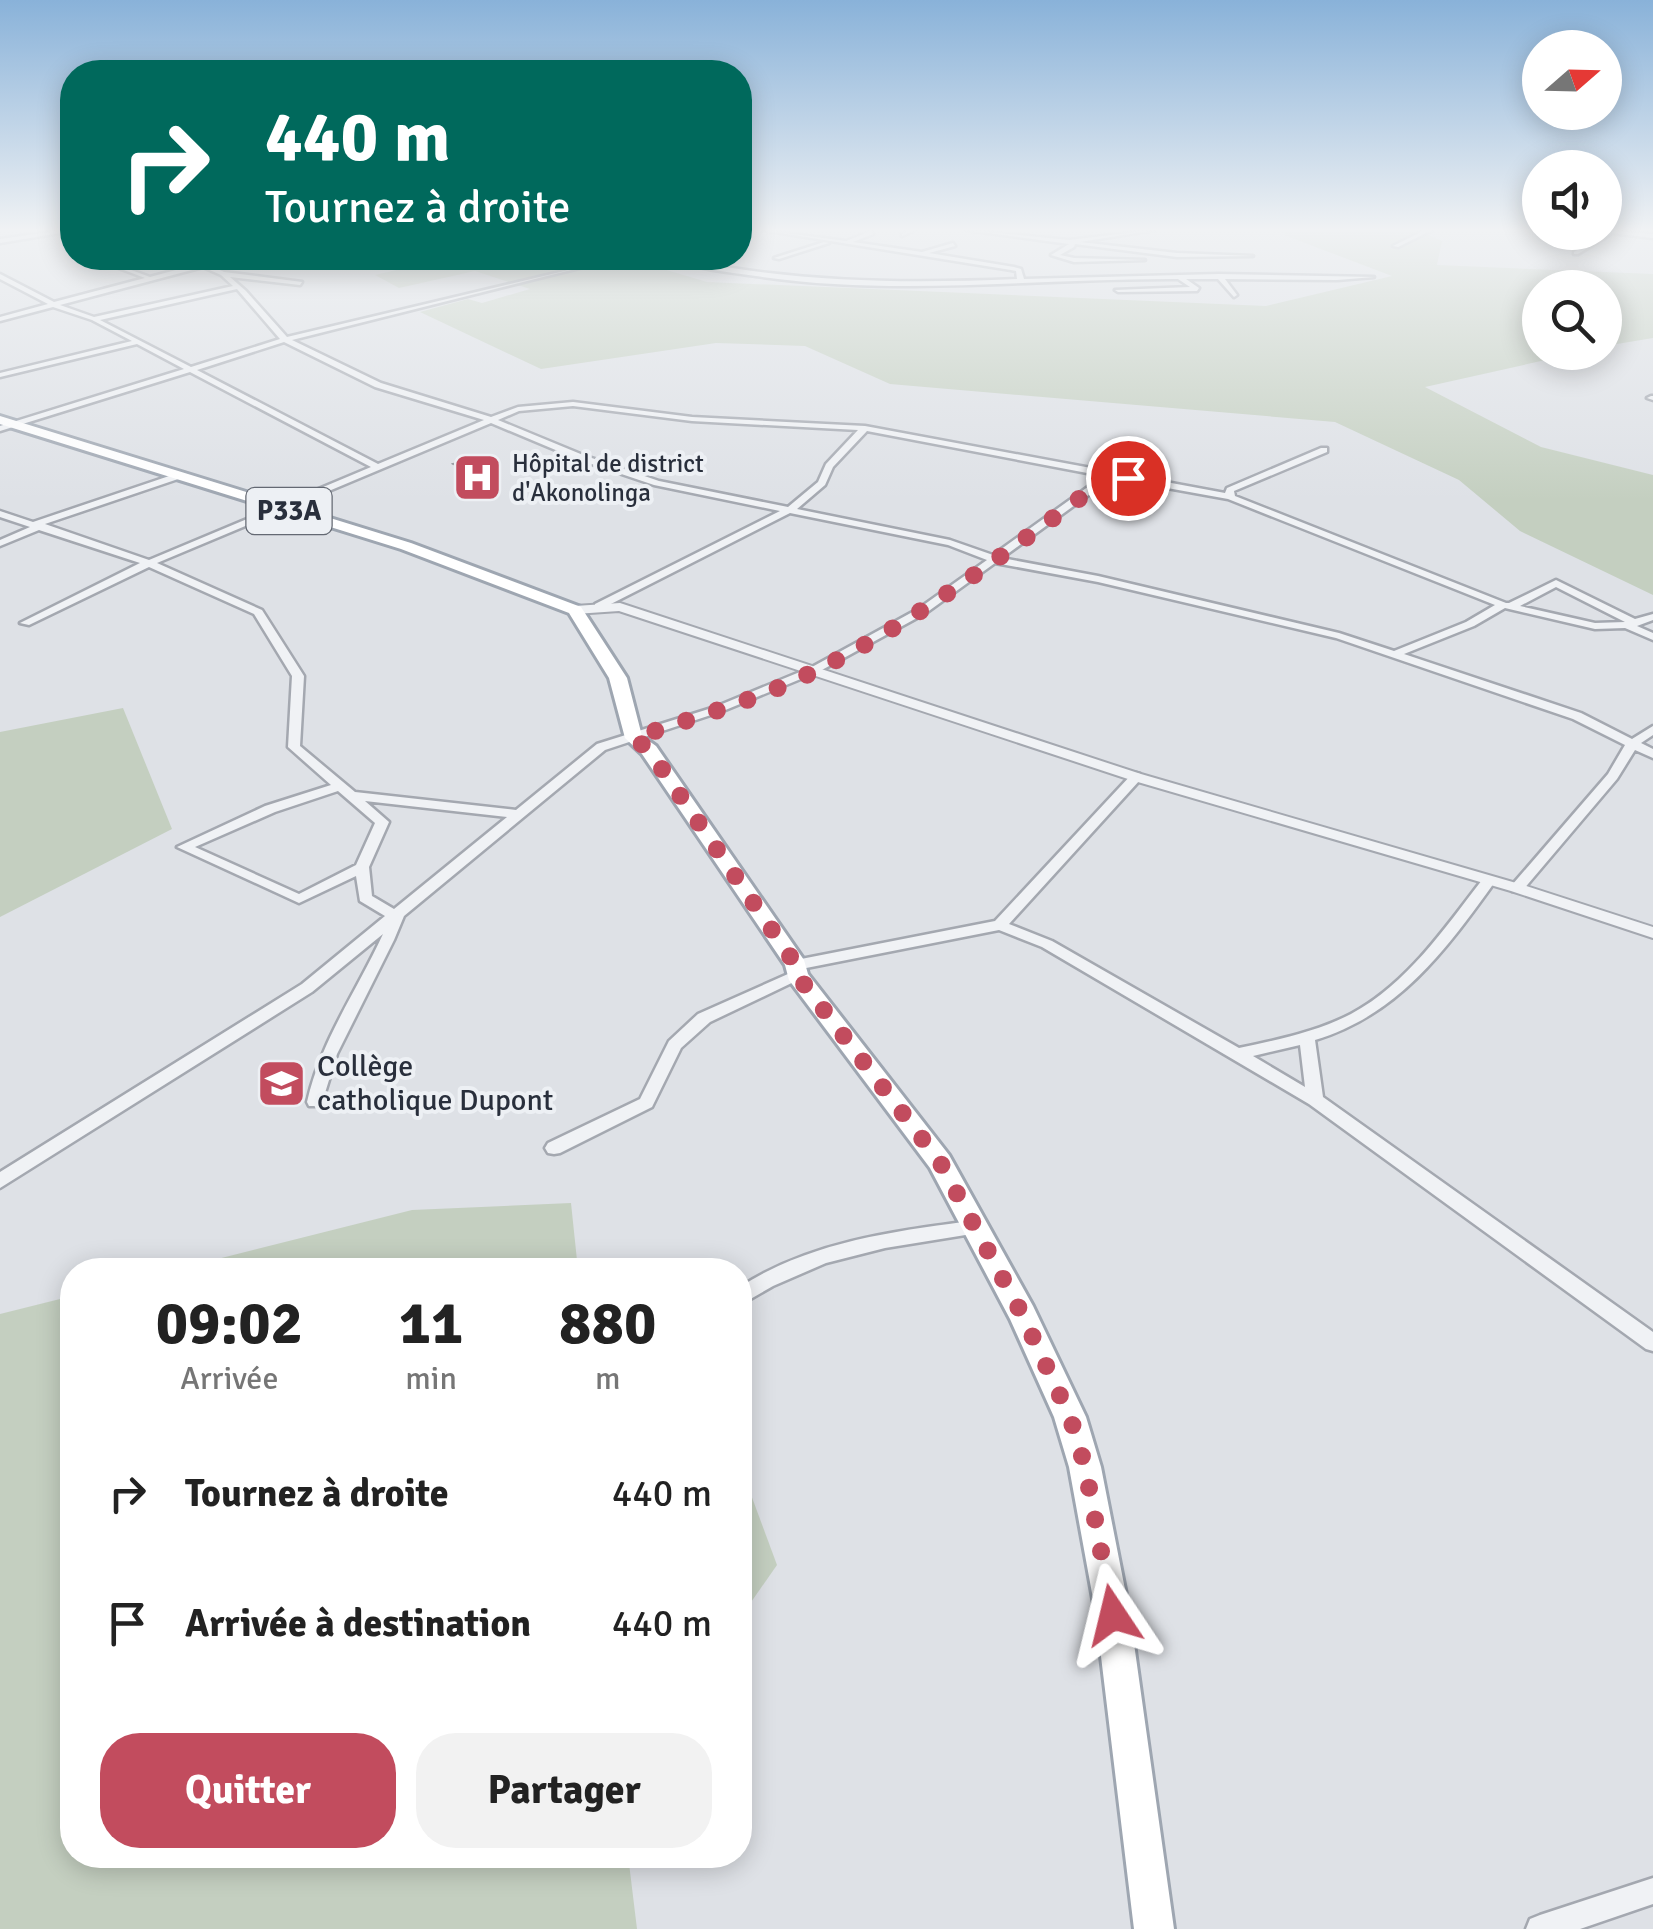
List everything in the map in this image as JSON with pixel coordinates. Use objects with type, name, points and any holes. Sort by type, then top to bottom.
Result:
[{"type":"main road","name":"P33A","points":[[4,424],[406,546],[587,608]]},
{"type":"main road","points":[[587,608],[618,678],[634,738],[649,750],[797,970],[940,1162],[978,1227],[1070,1417],[1085,1466],[1113,1615],[1154,1929]]},
{"type":"street","points":[[96,320],[379,468]]},
{"type":"street","points":[[268,320],[286,340],[378,385],[488,419],[657,483],[950,543],[997,560],[1283,623],[1577,716],[1653,754]]},
{"type":"street","points":[[4,424],[364,320]]},
{"type":"street","points":[[0,375],[134,343]]},
{"type":"street","points":[[26,623],[149,562],[488,419],[518,409],[573,404],[692,419],[865,428],[1230,498],[1508,606],[1595,626],[1631,624],[1653,617]]},
{"type":"street","points":[[587,608],[791,510],[822,483],[829,466],[865,428]]},
{"type":"street","points":[[1230,498],[1230,490],[1324,450]]},
{"type":"street","points":[[0,542],[180,475]]},
{"type":"street","points":[[0,1181],[306,988],[600,747],[779,687],[816,669],[922,612],[1110,476]]},
{"type":"street","points":[[0,514],[149,562],[258,612],[298,676],[294,748],[382,822],[362,867],[365,898],[397,917]]},
{"type":"street","points":[[1393,655],[1470,624],[1556,582],[1653,637]]},
{"type":"street","points":[[587,608],[620,607],[1136,777],[1516,888],[1653,933]]},
{"type":"street","points":[[1516,888],[1613,776],[1632,744],[1653,730]]},
{"type":"street","points":[[1000,925],[1136,777]]},
{"type":"street","points":[[362,867],[299,899],[184,847],[270,808],[348,791],[516,814]]},
{"type":"street","points":[[1238,1054],[1307,1041],[1372,1012],[1426,964],[1487,882]]},
{"type":"street","points":[[315,1102],[320,1071],[382,957],[397,917]]},
{"type":"street","points":[[554,1148],[646,1103],[675,1045],[704,1018],[797,970],[1000,925],[1048,944],[1315,1100],[1653,1343]]},
{"type":"street","points":[[1307,1041],[1315,1100]]},
{"type":"street","points":[[752,1290],[790,1269],[833,1254],[892,1239],[978,1227]]},
{"type":"street","points":[[1540,1929],[1653,1891]]},
{"type":"green space","points":[[437,320],[1522,320],[1522,365],[1425,387],[1541,447],[1653,475],[1653,595],[1520,531],[1459,480],[1335,422],[890,384],[805,346],[716,343],[541,369]]},
{"type":"green space","points":[[1622,320],[1653,320],[1653,338],[1622,343]]},
{"type":"green space","points":[[123,708],[172,829],[0,917],[0,732]]},
{"type":"green space","points":[[571,1203],[577,1258],[222,1258],[412,1210]]},
{"type":"green space","points":[[60,1299],[60,1868],[630,1868],[637,1929],[0,1929],[0,1314]]},
{"type":"green space","points":[[752,1497],[777,1565],[752,1601]]},
{"type":"building","points":[[475,457],[497,468],[476,475],[454,464]]},
{"type":"place","name":"Hôpital de district d'Akonolinga","points":[[477,477]]},
{"type":"place","name":"Collège catholique Dupont","points":[[282,1083]]},
{"type":"route","points":[[1113,1615],[1085,1466],[1070,1417],[978,1227],[940,1162],[797,975],[796,965],[649,750],[634,738],[779,687],[816,669],[922,612],[1110,476],[1128,478]]}]
